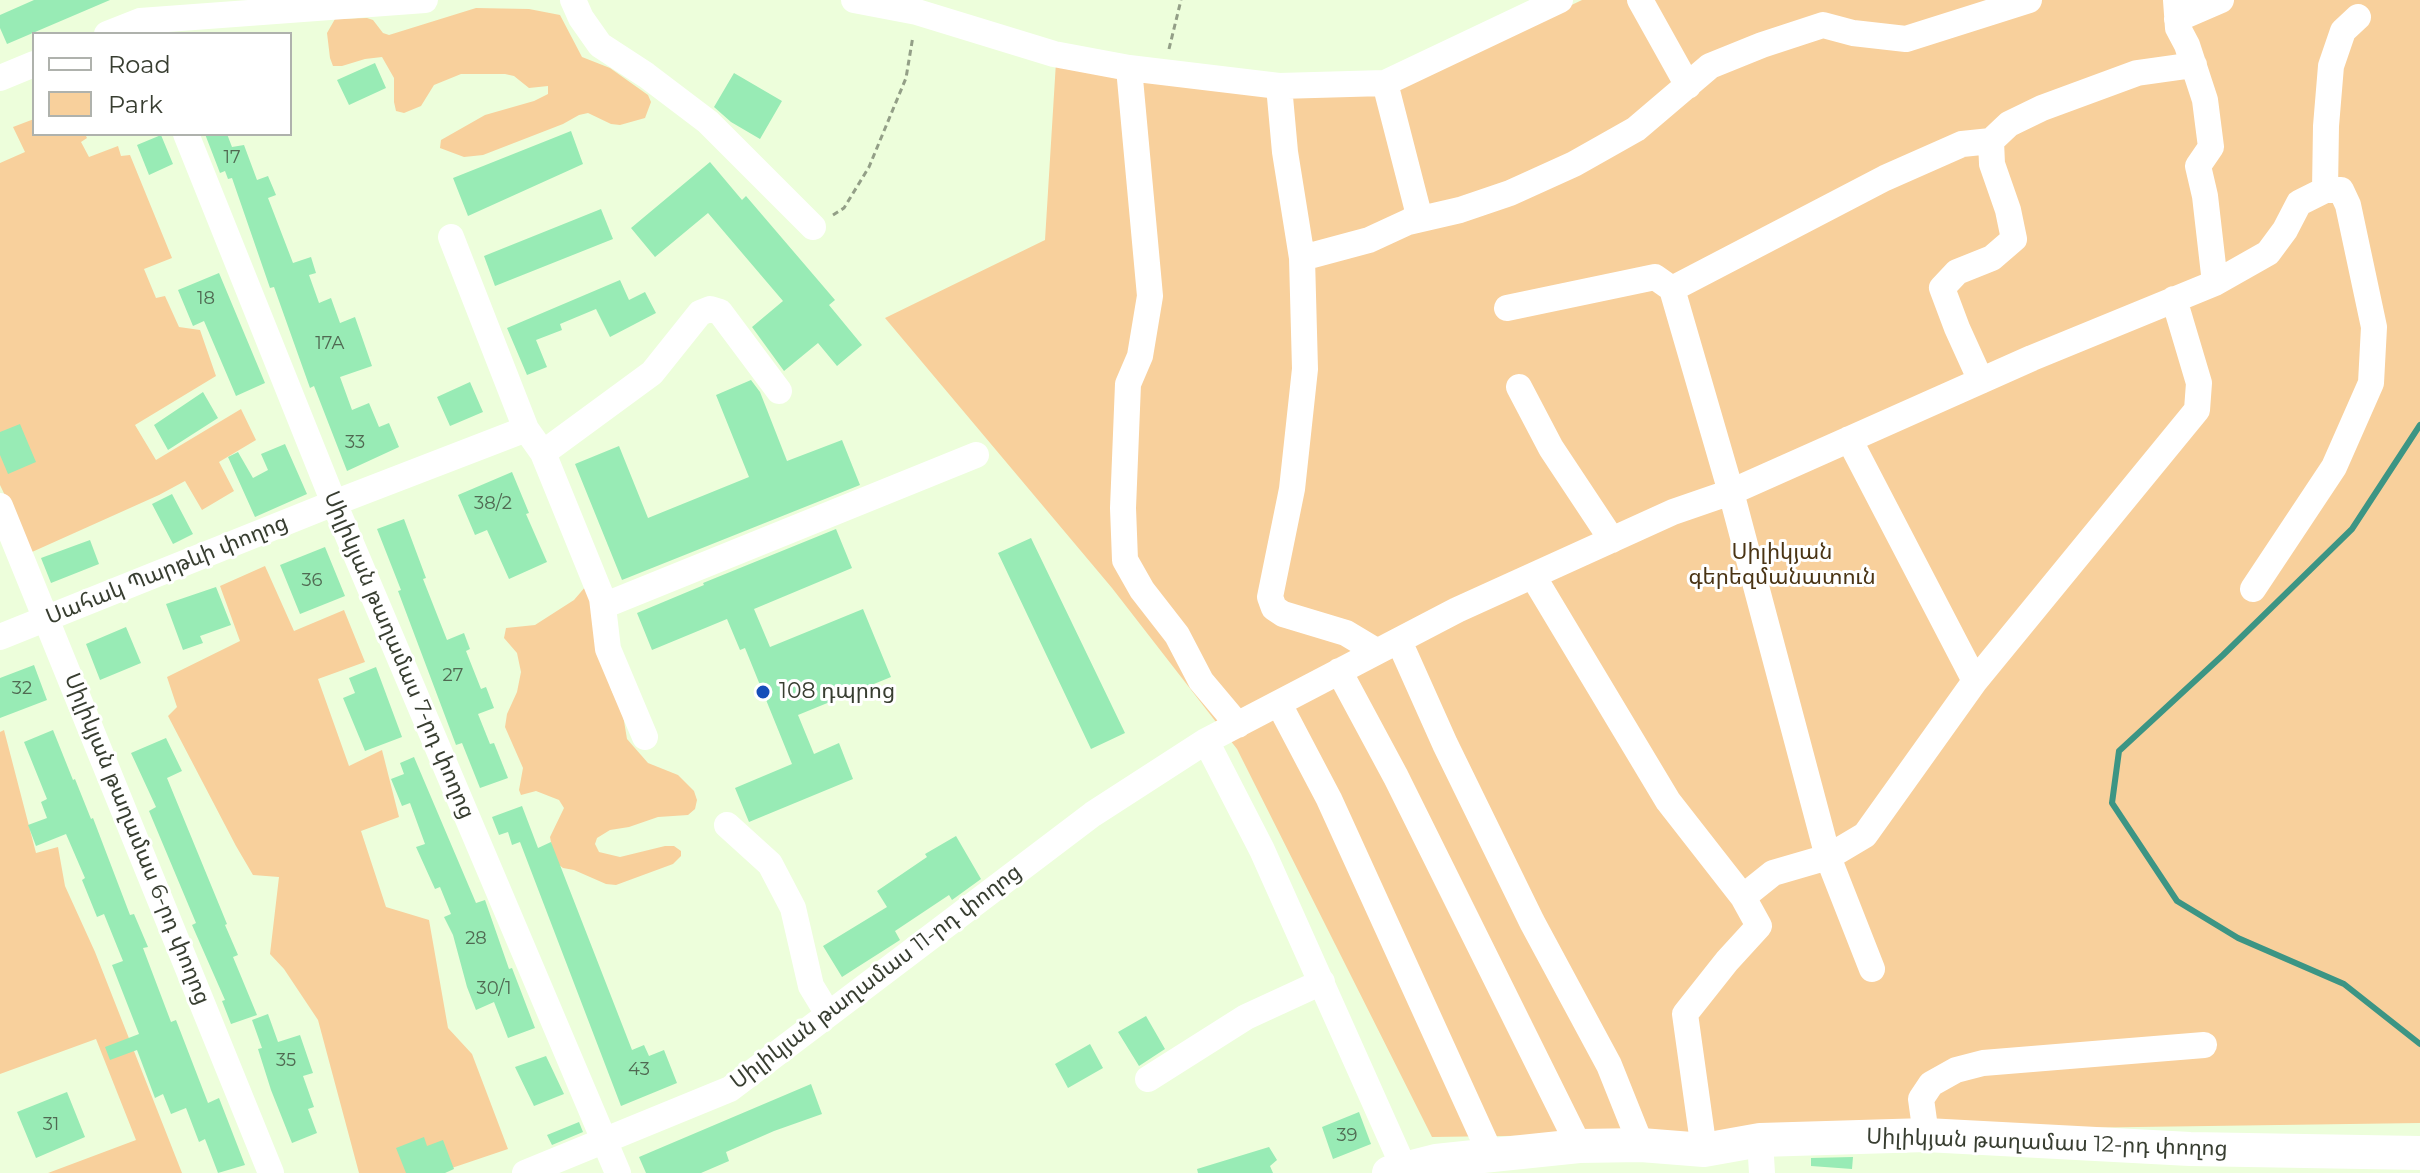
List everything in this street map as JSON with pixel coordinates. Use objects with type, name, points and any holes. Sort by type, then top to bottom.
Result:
[{"type":"main road","name":"Սիլիկյան թաղամաս 12-րդ փողոց","points":[[1418,1169],[1491,1155],[1579,1146],[1641,1145],[1761,1156],[1926,1135],[2190,1161],[2343,1162],[2420,1153]]},
{"type":"street","points":[[111,32],[139,18],[425,0]]},
{"type":"street","points":[[573,0],[581,18],[600,45],[708,122],[813,227]]},
{"type":"street","points":[[854,0],[917,12],[1054,54],[1129,68],[1279,86],[1385,83],[1560,0]]},
{"type":"street","points":[[1640,0],[1688,86]]},
{"type":"street","points":[[2215,283],[2205,196],[2198,166],[2211,147],[2205,100],[2178,28],[2176,9],[2221,0]]},
{"type":"street","points":[[1302,258],[1369,240],[1420,219],[1460,210],[1510,193],[1574,164],[1636,129],[1710,66],[1823,25],[1853,33],[1906,39],[2012,3]]},
{"type":"street","points":[[2253,589],[2334,467],[2371,383],[2374,327],[2348,205],[2341,190],[2325,190],[2331,66],[2343,31],[2358,17]]},
{"type":"street","points":[[0,78],[32,65]]},
{"type":"street","points":[[1672,289],[1885,178],[1962,144],[1991,141],[2009,124],[2042,108],[2137,73],[2194,65]]},
{"type":"street","points":[[1129,68],[1150,296],[1140,356],[1128,384],[1123,508],[1125,560],[1142,590],[1177,635],[1201,681],[1238,725]]},
{"type":"street","points":[[1385,83],[1420,219]]},
{"type":"street","points":[[1279,86],[1285,152],[1302,258],[1305,369],[1292,489],[1270,597],[1274,608],[1283,614],[1387,646],[1445,744],[1532,922],[1609,1065],[1641,1145]]},
{"type":"street","name":"Սիլիկյան թաղամաս 7-րդ փողոց","points":[[187,136],[334,503],[618,1173]]},
{"type":"street","points":[[1981,381],[1942,288],[1957,272],[1992,258],[2014,239],[2008,210],[1992,164],[1991,141]]},
{"type":"street","name":"Սիլիկյան թաղամաս 11-րդ փողոց","points":[[525,1173],[730,1089],[1093,814],[1206,741],[1457,610],[1673,512],[1731,492],[1981,381],[2215,283],[2268,253],[2299,203],[2325,190]]},
{"type":"street","points":[[451,237],[526,429],[543,453],[602,598],[608,649],[645,737]]},
{"type":"street","points":[[1507,308],[1655,277],[1672,289],[1731,492],[1828,857],[1872,969]]},
{"type":"street","points":[[1743,897],[1773,873],[1828,857],[1865,835],[1975,681],[2197,410],[2199,383],[2174,299]]},
{"type":"street","points":[[543,453],[652,373],[700,313],[710,309],[720,312],[779,391]]},
{"type":"street","points":[[1519,387],[1551,448],[1612,540]]},
{"type":"street","name":"Սահակ Պարթևի փողոց","points":[[0,637],[526,429]]},
{"type":"street","points":[[1849,439],[1975,681]]},
{"type":"street","points":[[603,606],[976,455]]},
{"type":"street","name":"Սիլիկյան թաղամաս 6-րդ փողոց","points":[[0,506],[271,1173]]},
{"type":"street","points":[[1533,576],[1668,801],[1743,897],[1759,926],[1685,1014],[1704,1150]]},
{"type":"street","points":[[1339,671],[1396,777],[1579,1146]]},
{"type":"street","points":[[1279,704],[1329,799],[1491,1155]]},
{"type":"street","points":[[1206,741],[1262,850],[1322,982],[1418,1169]]},
{"type":"street","points":[[727,825],[770,864],[793,908],[811,986],[828,1014]]},
{"type":"street","points":[[1148,1079],[1246,1017],[1322,982]]},
{"type":"street","points":[[1926,1135],[1921,1099],[1931,1084],[1956,1070],[1983,1063],[2204,1045]]},
{"type":"path","points":[[1162,72],[1181,0]]},
{"type":"path","points":[[813,227],[844,208],[869,167],[906,78],[917,12]]},
{"type":"green space","name":"Սիլիկյան գերեզմանատուն","points":[[1582,0],[2420,0],[2420,1123],[1432,1137],[1237,749],[1112,588],[885,318],[1045,240],[1056,62],[1285,91],[1419,78]]},
{"type":"green space","points":[[476,8],[529,9],[560,15],[582,57],[610,68],[648,95],[651,102],[645,118],[620,125],[588,113],[483,155],[464,157],[440,148],[441,140],[485,115],[548,94],[548,86],[529,88],[514,76],[505,74],[461,74],[434,85],[421,106],[404,113],[396,111],[394,78],[382,57],[342,66],[333,66],[330,58],[327,33],[335,19],[367,18],[389,35]]},
{"type":"green space","points":[[32,120],[32,136],[86,136],[81,142],[89,157],[118,146],[121,156],[130,155],[172,258],[144,269],[156,298],[165,296],[179,327],[200,330],[216,376],[135,425],[156,460],[241,409],[256,440],[219,462],[234,491],[202,510],[185,481],[32,552],[0,485],[0,163],[25,152],[13,127]]},
{"type":"green space","points":[[265,566],[294,631],[344,610],[365,662],[318,679],[349,766],[382,750],[399,817],[361,831],[386,907],[429,920],[448,1028],[472,1054],[508,1149],[437,1173],[359,1173],[318,1020],[284,969],[270,954],[279,877],[253,875],[168,716],[177,707],[167,677],[240,641],[220,586]]},
{"type":"green space","points":[[586,586],[611,689],[623,715],[627,739],[648,763],[678,775],[694,791],[697,800],[695,809],[688,815],[658,817],[610,830],[597,838],[595,844],[599,852],[620,857],[665,846],[674,846],[681,851],[681,856],[673,864],[616,885],[563,868],[555,862],[550,837],[564,808],[559,800],[536,791],[521,795],[523,768],[505,727],[521,672],[517,653],[504,638],[506,628],[535,625],[574,600]]},
{"type":"green space","points":[[4,730],[36,853],[58,847],[65,886],[95,952],[182,1173],[48,1173],[136,1140],[96,1039],[0,1074],[0,732]]},
{"type":"building","points":[[34,0],[110,0],[7,44],[0,28],[0,15]]},
{"type":"building","points":[[375,63],[386,88],[349,105],[337,80]]},
{"type":"building","points":[[734,73],[782,101],[760,139],[731,122],[714,107]]},
{"type":"building","points":[[571,131],[583,164],[468,216],[453,178]]},
{"type":"building","points":[[161,136],[173,164],[149,175],[137,145]]},
{"type":"building","points":[[206,136],[228,136],[232,147],[244,145],[257,180],[268,176],[276,195],[268,198],[293,263],[311,257],[316,273],[309,275],[319,303],[331,298],[340,323],[355,317],[372,366],[340,377],[352,410],[369,403],[379,427],[389,423],[399,447],[347,471],[314,386],[310,388],[274,287],[270,288],[232,178],[228,179],[225,171],[220,173]]},
{"type":"building","points":[[710,162],[742,200],[746,196],[835,300],[829,305],[862,345],[837,366],[818,343],[784,371],[752,327],[783,301],[708,213],[655,257],[631,228]]},
{"type":"building","points":[[601,209],[613,239],[495,286],[484,256]]},
{"type":"building","points":[[219,273],[265,383],[236,396],[204,321],[193,326],[178,290]]},
{"type":"building","points":[[620,280],[629,300],[645,292],[656,313],[610,337],[596,309],[560,324],[562,330],[536,340],[547,367],[527,375],[507,328]]},
{"type":"building","points":[[751,380],[760,392],[787,461],[842,440],[860,485],[622,580],[575,464],[619,446],[648,518],[749,477],[716,395]]},
{"type":"building","points":[[470,382],[483,412],[450,426],[437,397]]},
{"type":"building","points":[[203,392],[218,418],[168,450],[154,425]]},
{"type":"building","points":[[20,424],[36,462],[8,474],[0,455],[0,432]]},
{"type":"building","points":[[285,444],[307,494],[255,517],[228,457],[238,452],[253,478],[268,470],[261,454]]},
{"type":"building","points":[[512,472],[547,562],[509,579],[487,530],[475,535],[458,495]]},
{"type":"building","points":[[172,494],[193,534],[173,544],[152,504]]},
{"type":"building","points":[[404,519],[447,640],[464,633],[470,649],[466,651],[481,689],[486,687],[494,708],[478,714],[508,778],[480,788],[462,743],[456,745],[377,529]]},
{"type":"building","points":[[836,529],[852,568],[754,609],[770,647],[863,609],[891,677],[798,715],[814,754],[839,743],[853,779],[749,822],[735,788],[792,764],[745,648],[740,650],[727,619],[652,650],[637,613]]},
{"type":"building","points":[[1031,538],[1125,733],[1091,749],[998,553]]},
{"type":"building","points":[[90,540],[99,564],[51,583],[41,558]]},
{"type":"building","points":[[325,547],[345,596],[300,614],[280,565]]},
{"type":"building","points":[[216,587],[231,625],[200,636],[203,643],[183,650],[166,604]]},
{"type":"building","points":[[126,627],[141,663],[100,680],[86,644]]},
{"type":"building","points":[[34,665],[47,700],[0,718],[0,678]]},
{"type":"building","points":[[376,667],[402,737],[365,751],[343,698],[355,693],[349,678]]},
{"type":"building","points":[[53,730],[73,780],[93,818],[130,915],[134,914],[148,947],[143,948],[171,1022],[176,1020],[208,1103],[219,1098],[245,1165],[218,1173],[205,1139],[199,1142],[186,1108],[171,1114],[163,1094],[155,1098],[137,1050],[110,1060],[105,1047],[139,1034],[112,965],[123,961],[104,914],[97,917],[82,880],[85,878],[66,834],[36,846],[28,825],[47,818],[41,802],[47,799],[24,742]]},
{"type":"building","points":[[166,738],[182,771],[167,778],[227,924],[238,955],[233,957],[257,1015],[231,1024],[222,1001],[225,1000],[192,925],[196,923],[149,811],[156,807],[131,753]]},
{"type":"building","points":[[414,757],[476,903],[485,900],[509,969],[512,968],[535,1028],[508,1038],[494,1002],[476,1010],[453,935],[444,917],[451,914],[440,887],[435,889],[416,847],[425,844],[410,803],[402,806],[391,779],[404,774],[400,763]]},
{"type":"building","points":[[522,806],[538,848],[551,842],[632,1050],[644,1045],[649,1056],[664,1050],[677,1083],[621,1106],[520,842],[512,845],[508,832],[499,835],[492,817]]},
{"type":"building","points":[[956,836],[981,879],[952,900],[949,895],[895,931],[900,940],[842,977],[823,946],[887,907],[877,891],[927,857],[925,854]]},
{"type":"building","points":[[268,1014],[278,1042],[300,1035],[313,1073],[303,1076],[314,1107],[308,1109],[317,1133],[292,1143],[271,1090],[252,1020]]},
{"type":"building","points":[[1146,1016],[1165,1049],[1139,1066],[1118,1032]]},
{"type":"building","points":[[1090,1044],[1103,1068],[1068,1088],[1055,1064]]},
{"type":"building","points":[[546,1056],[564,1094],[534,1106],[515,1067]]},
{"type":"building","points":[[811,1084],[822,1114],[726,1152],[729,1161],[701,1173],[646,1173],[639,1157]]},
{"type":"building","points":[[67,1092],[85,1137],[36,1158],[17,1112]]},
{"type":"building","points":[[1359,1112],[1371,1144],[1333,1159],[1322,1127]]},
{"type":"building","points":[[579,1122],[583,1132],[552,1145],[547,1135]]},
{"type":"building","points":[[424,1137],[427,1146],[443,1140],[454,1169],[445,1173],[406,1173],[396,1148]]},
{"type":"building","points":[[1269,1147],[1277,1160],[1270,1166],[1273,1173],[1198,1173],[1197,1169]]},
{"type":"building","points":[[1853,1157],[1852,1169],[1811,1166],[1811,1158]]},
{"type":"waterway","points":[[2420,425],[2352,529],[2119,751],[2112,803],[2177,901],[2238,938],[2344,984],[2420,1044]]},
{"type":"place","name":"108 դպրոց","points":[[763,692]]}]
